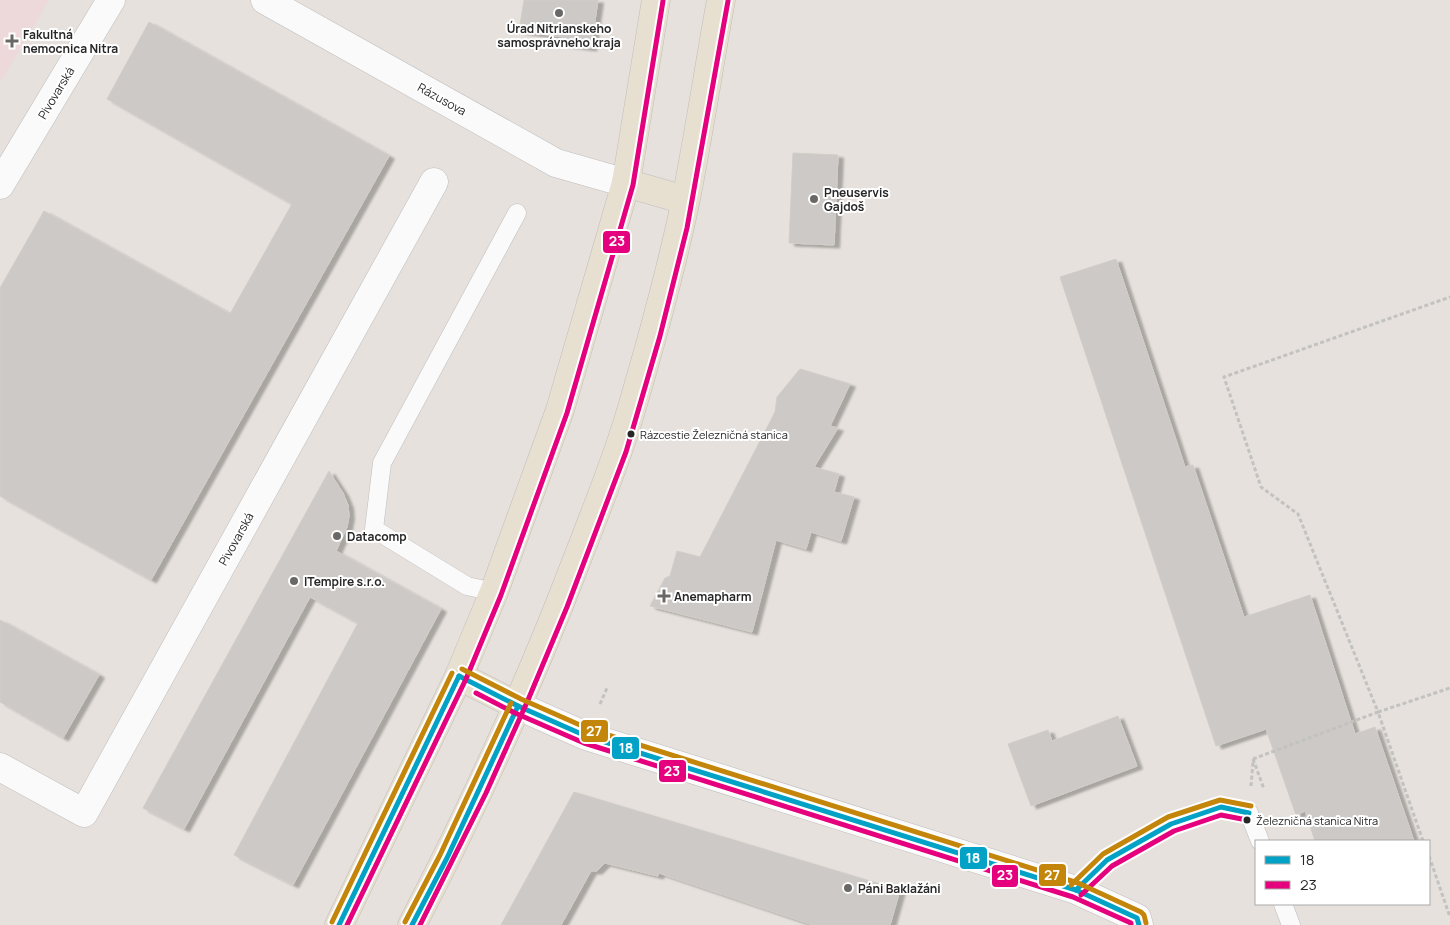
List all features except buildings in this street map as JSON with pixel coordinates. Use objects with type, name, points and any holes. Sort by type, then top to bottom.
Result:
[{"type":"main road","points":[[339,925],[459,676],[494,592],[560,410],[626,183],[656,0]]},
{"type":"main road","points":[[412,925],[447,858],[518,706],[564,593],[630,416],[667,279],[685,200],[721,0]]},
{"type":"main road","points":[[626,183],[685,200]]},
{"type":"main road","points":[[459,676],[518,706]]},
{"type":"street","name":"Pivovarská","points":[[0,185],[111,0]]},
{"type":"street","name":"Rázusova","points":[[266,0],[556,163],[626,183]]},
{"type":"street","name":"Pivovarská","points":[[0,767],[84,813],[434,182]]},
{"type":"street","points":[[518,706],[586,736],[1076,890],[1136,918],[1139,925]]},
{"type":"lane","points":[[494,592],[467,586],[374,529],[382,463],[517,213]]},
{"type":"lane","points":[[1076,890],[1107,860],[1171,824],[1221,807],[1249,813],[1260,840]]},
{"type":"lane","points":[[1283,905],[1291,925]]},
{"type":"path","points":[[1423,840],[1378,712],[1298,514],[1262,487],[1224,377],[1450,297]]},
{"type":"path","points":[[600,704],[607,688]]},
{"type":"path","points":[[1253,759],[1378,712],[1450,688]]},
{"type":"path","points":[[1430,859],[1450,916]]},
{"type":"shaded area","name":"Fakultná nemocnica Nitra","points":[[0,0],[49,0],[0,83]]},
{"type":"transit line","name":"23","points":[[347,925],[466,679],[501,595],[567,413],[633,185],[663,1]]},
{"type":"transit line","name":"23","points":[[420,925],[486,793],[528,700],[567,607],[626,452],[660,336],[687,228],[728,1]]},
{"type":"transit line","name":"27","points":[[462,669],[521,699],[589,729],[1078,883],[1141,912],[1146,923]]},
{"type":"transit line","name":"27","points":[[332,922],[452,673]]},
{"type":"transit line","name":"18","points":[[459,676],[518,706],[586,736],[1076,890],[1137,918],[1139,925]]},
{"type":"transit line","name":"18","points":[[339,925],[459,676]]},
{"type":"transit line","name":"23","points":[[476,693],[515,713],[584,743],[1073,897],[1131,923],[1131,925]]},
{"type":"transit line","name":"27","points":[[405,922],[440,855],[511,703]]},
{"type":"transit line","name":"18","points":[[412,925],[447,858],[518,706]]},
{"type":"transit line","name":"27","points":[[1071,885],[1103,854],[1168,817],[1220,800],[1251,806]]},
{"type":"transit line","name":"18","points":[[1076,890],[1107,860],[1171,824],[1221,807],[1249,813]]},
{"type":"transit line","name":"23","points":[[1081,895],[1112,866],[1174,831],[1221,815],[1247,820]]},
{"type":"place","name":"Úrad Nitrianskeho samosprávneho kraja","points":[[559,13]]},
{"type":"place","name":"Fakultná nemocnica Nitra","points":[[12,41]]},
{"type":"place","name":"Pneuservis Gajdoš","points":[[814,199]]},
{"type":"place","name":"Rázcestie Železničná stanica","points":[[631,434]]},
{"type":"place","name":"Datacomp","points":[[337,536]]},
{"type":"place","name":"ITempire s.r.o.","points":[[294,581]]},
{"type":"place","name":"Anemapharm","points":[[664,596]]},
{"type":"place","name":"Železničná stanica Nitra","points":[[1247,820]]},
{"type":"place","name":"Páni Baklažáni","points":[[848,888]]}]
